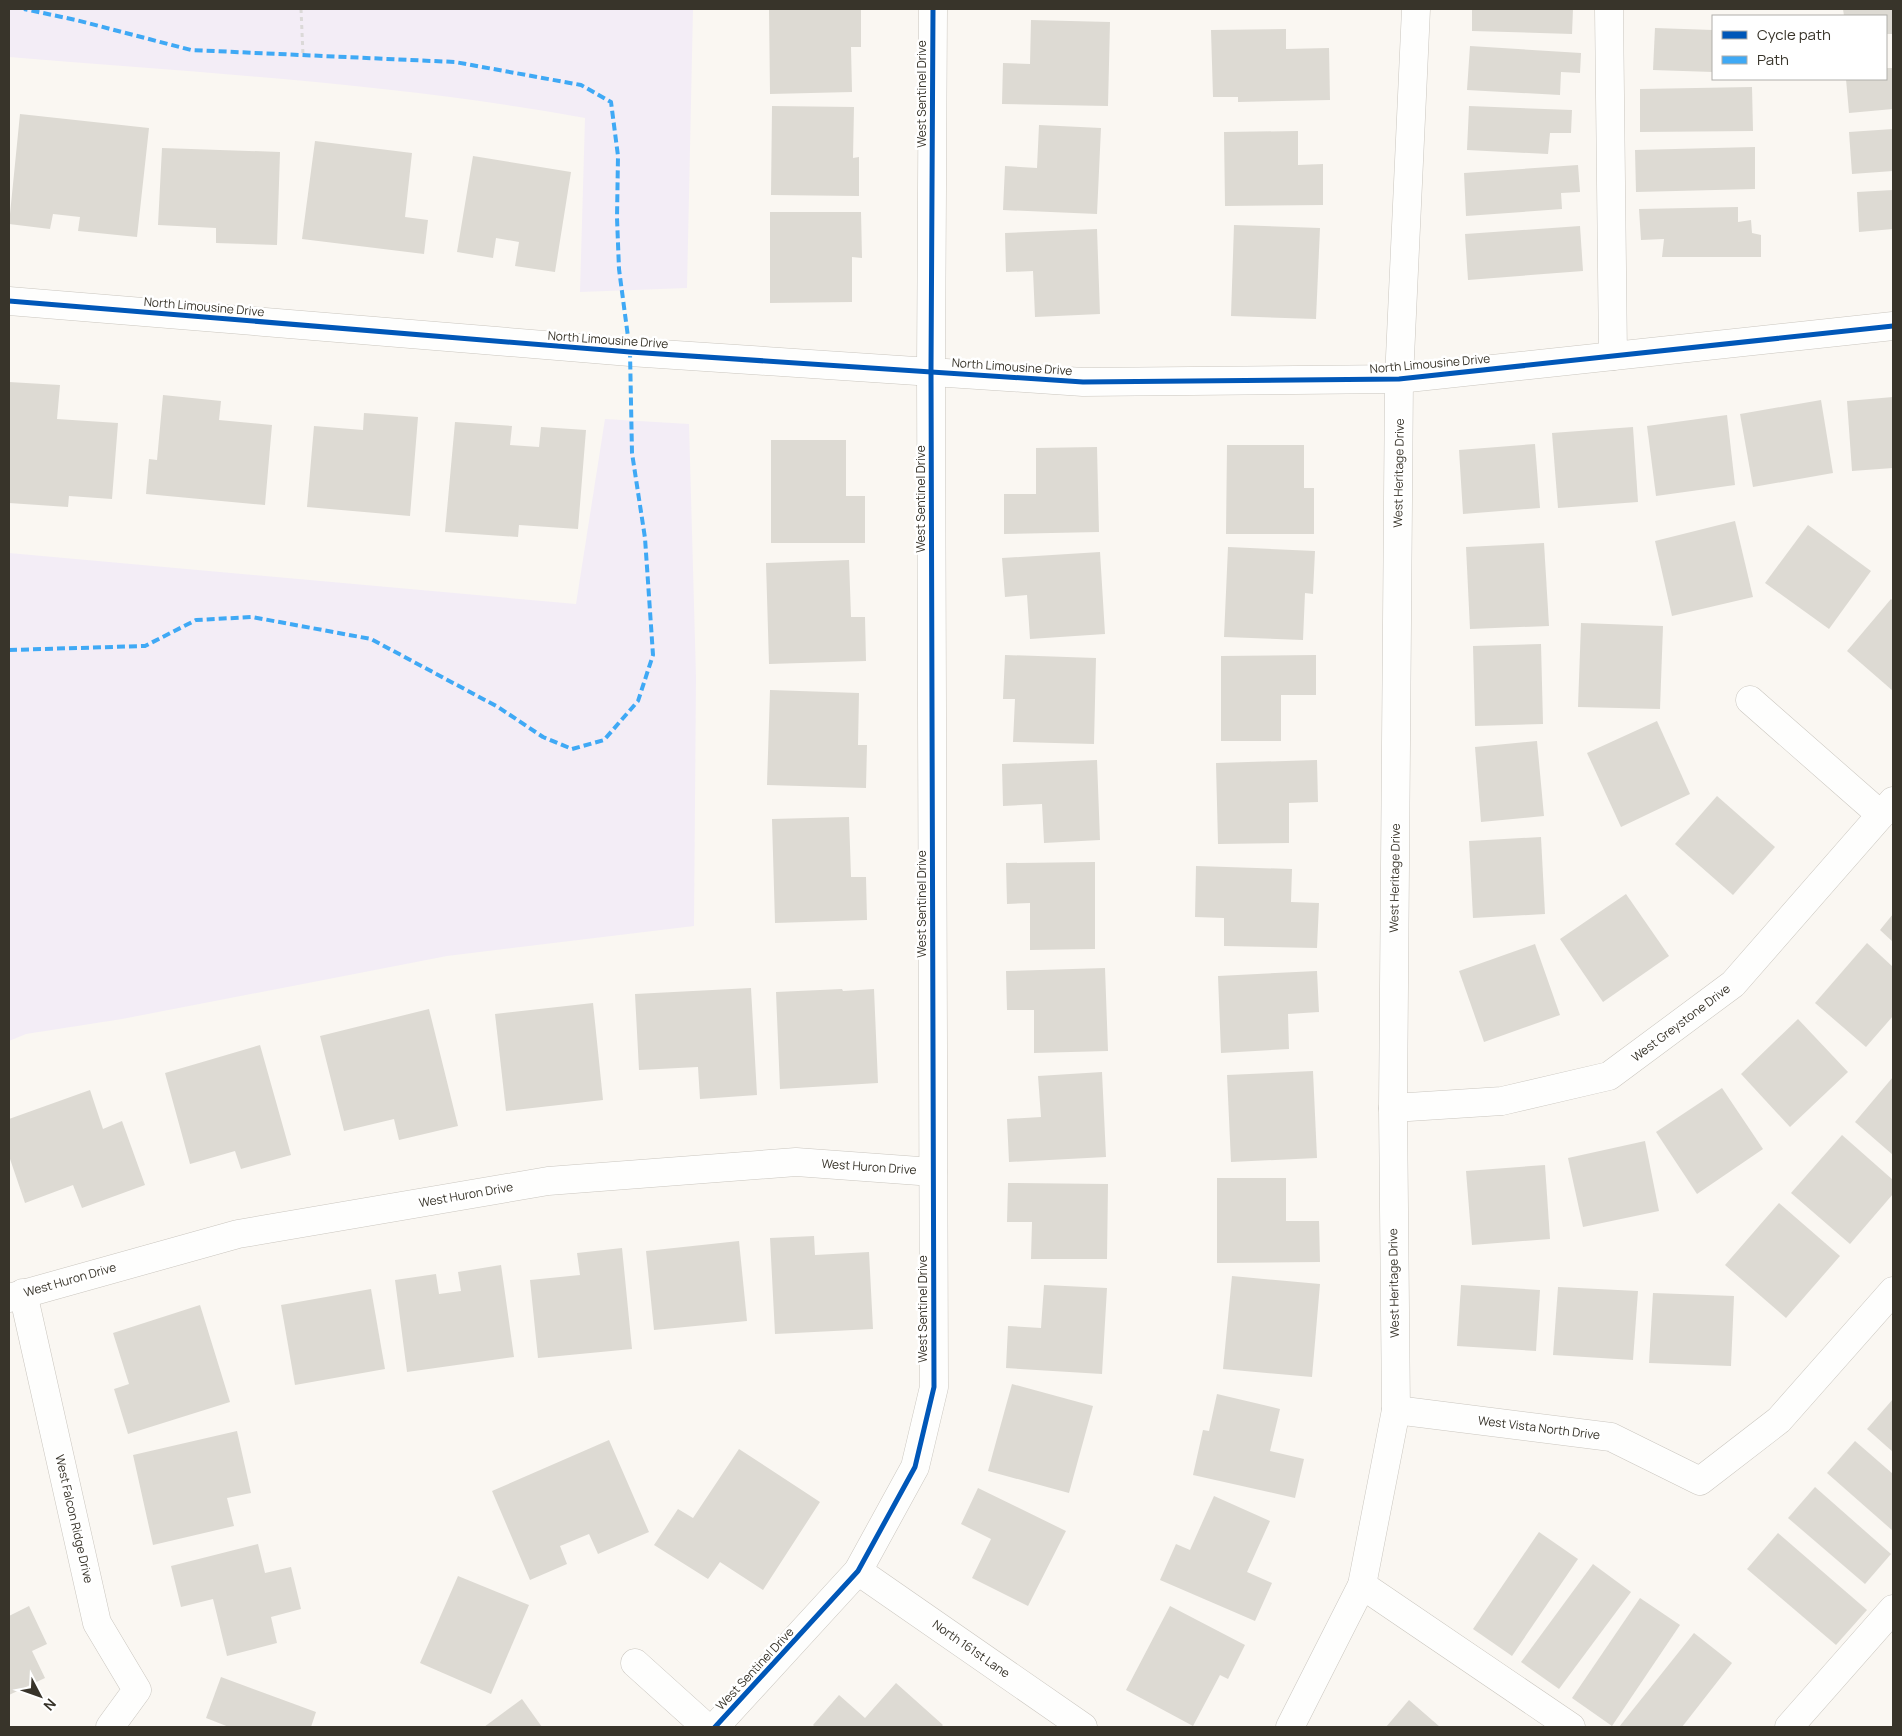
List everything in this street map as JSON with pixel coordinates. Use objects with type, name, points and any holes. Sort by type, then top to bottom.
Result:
[{"type":"street","name":"West Sentinel Drive","points":[[715,1727],[858,1571],[915,1466],[934,1387],[931,371],[933,9]]},
{"type":"street","name":"West Heritage Drive","points":[[1290,1727],[1362,1586],[1396,1410],[1393,1108],[1399,379],[1416,9]]},
{"type":"street","points":[[1609,9],[1613,356]]},
{"type":"street","name":"North Limousine Drive","points":[[9,301],[630,352],[1082,382],[1399,379],[1893,326]]},
{"type":"street","points":[[1750,700],[1887,808]]},
{"type":"street","name":"West Greystone Drive","points":[[1393,1108],[1502,1101],[1610,1076],[1733,984],[1887,808]]},
{"type":"street","name":"West Huron Drive","points":[[16,1296],[238,1234],[548,1181],[796,1162],[933,1172]]},
{"type":"street","name":"West Vista North Drive","points":[[1396,1410],[1610,1437],[1700,1481],[1779,1420],[1893,1291]]},
{"type":"street","name":"West Falcon Ridge Drive","points":[[16,1296],[97,1623],[137,1690],[110,1727]]},
{"type":"street","name":"North 161st Lane","points":[[858,1571],[1083,1727]]},
{"type":"street","points":[[1362,1586],[1571,1727]]},
{"type":"street","points":[[1789,1727],[1893,1609]]},
{"type":"street","points":[[635,1663],[706,1727]]},
{"type":"path","points":[[301,9],[303,55]]},
{"type":"shaded area","points":[[9,9],[693,9],[687,288],[580,292],[585,118],[442,96],[298,80],[9,57]]},
{"type":"shaded area","points":[[605,419],[689,424],[696,677],[694,926],[447,956],[122,1019],[26,1034],[9,1041],[9,553],[576,604]]},
{"type":"building","points":[[769,9],[861,9],[861,47],[851,47],[852,92],[770,94]]},
{"type":"building","points":[[1472,9],[1573,9],[1572,34],[1472,31]]},
{"type":"building","points":[[1843,9],[1893,9],[1893,34],[1887,34],[1887,15],[1844,15]]},
{"type":"building","points":[[1031,20],[1110,22],[1108,106],[1002,104],[1003,63],[1030,64]]},
{"type":"building","points":[[1655,28],[1712,30],[1712,72],[1653,70]]},
{"type":"building","points":[[1286,29],[1286,49],[1329,48],[1330,100],[1238,102],[1238,97],[1213,97],[1211,30]]},
{"type":"building","points":[[1470,46],[1581,53],[1580,73],[1561,72],[1560,95],[1467,90]]},
{"type":"building","points":[[1887,68],[1893,68],[1893,109],[1849,113],[1846,80],[1887,80]]},
{"type":"building","points":[[1752,87],[1753,131],[1640,132],[1640,89]]},
{"type":"building","points":[[772,106],[854,107],[853,158],[859,157],[859,196],[771,195]]},
{"type":"building","points":[[1469,106],[1572,110],[1571,133],[1550,133],[1548,154],[1467,150]]},
{"type":"building","points":[[20,114],[149,128],[137,237],[78,231],[80,217],[53,214],[50,229],[9,224]]},
{"type":"building","points":[[1039,125],[1101,128],[1097,214],[1003,210],[1005,166],[1037,168]]},
{"type":"building","points":[[1893,129],[1893,171],[1852,174],[1849,132]]},
{"type":"building","points":[[1298,131],[1298,165],[1323,164],[1323,205],[1225,206],[1224,132]]},
{"type":"building","points":[[315,141],[412,153],[405,217],[428,220],[424,254],[302,239]]},
{"type":"building","points":[[1755,147],[1755,189],[1636,192],[1635,150]]},
{"type":"building","points":[[162,148],[280,152],[277,245],[216,243],[216,228],[158,225]]},
{"type":"building","points":[[473,156],[571,172],[555,272],[515,266],[519,242],[496,238],[493,258],[457,252]]},
{"type":"building","points":[[1578,165],[1580,192],[1561,193],[1562,209],[1466,216],[1464,173]]},
{"type":"building","points":[[1893,190],[1893,229],[1859,232],[1857,192]]},
{"type":"building","points":[[1738,207],[1738,222],[1751,220],[1752,233],[1761,235],[1761,257],[1662,257],[1664,239],[1641,240],[1639,209]]},
{"type":"building","points":[[770,212],[861,212],[862,258],[852,257],[852,302],[770,303]]},
{"type":"building","points":[[1234,225],[1320,228],[1316,319],[1231,316]]},
{"type":"building","points":[[1580,226],[1583,271],[1468,280],[1465,234]]},
{"type":"building","points":[[1097,229],[1100,314],[1035,317],[1033,271],[1006,272],[1005,233]]},
{"type":"building","points":[[9,382],[60,385],[57,419],[118,423],[112,499],[69,496],[68,507],[9,503]]},
{"type":"building","points":[[163,395],[221,401],[219,420],[272,425],[265,505],[146,494],[149,459],[157,460]]},
{"type":"building","points":[[1893,397],[1893,468],[1852,471],[1847,401]]},
{"type":"building","points":[[1821,400],[1833,473],[1753,487],[1740,414]]},
{"type":"building","points":[[364,413],[418,417],[410,516],[307,507],[314,426],[363,430]]},
{"type":"building","points":[[1727,415],[1735,485],[1656,496],[1647,426]]},
{"type":"building","points":[[455,422],[512,426],[510,445],[539,447],[541,427],[586,430],[578,529],[519,525],[518,537],[445,532]]},
{"type":"building","points":[[1633,427],[1638,502],[1558,508],[1552,433]]},
{"type":"building","points":[[771,440],[846,440],[846,496],[865,496],[865,543],[771,543]]},
{"type":"building","points":[[1535,444],[1540,508],[1463,514],[1459,450]]},
{"type":"building","points":[[1227,445],[1304,445],[1304,488],[1314,488],[1314,534],[1226,534]]},
{"type":"building","points":[[1097,447],[1099,532],[1004,534],[1004,494],[1036,494],[1036,448]]},
{"type":"building","points":[[1735,521],[1753,597],[1672,616],[1655,541]]},
{"type":"building","points":[[1808,525],[1871,571],[1829,629],[1765,583]]},
{"type":"building","points":[[1544,543],[1549,626],[1470,629],[1466,547]]},
{"type":"building","points":[[1228,547],[1315,551],[1313,594],[1305,593],[1303,640],[1224,637]]},
{"type":"building","points":[[1100,552],[1105,634],[1030,639],[1027,595],[1005,597],[1002,558]]},
{"type":"building","points":[[849,560],[851,617],[865,617],[866,661],[769,664],[766,563]]},
{"type":"building","points":[[1891,599],[1893,601],[1893,691],[1847,651]]},
{"type":"building","points":[[1581,623],[1663,626],[1660,709],[1578,707]]},
{"type":"building","points":[[1541,644],[1543,724],[1475,726],[1473,646]]},
{"type":"building","points":[[1005,655],[1096,658],[1094,744],[1013,742],[1015,699],[1003,699]]},
{"type":"building","points":[[1316,655],[1316,695],[1281,695],[1281,741],[1221,741],[1221,656]]},
{"type":"building","points":[[770,690],[859,693],[858,745],[867,745],[866,788],[767,785]]},
{"type":"building","points":[[1657,721],[1690,794],[1621,827],[1587,753]]},
{"type":"building","points":[[1537,741],[1544,816],[1481,822],[1475,747]]},
{"type":"building","points":[[1097,760],[1100,840],[1044,843],[1042,804],[1003,806],[1002,764]]},
{"type":"building","points":[[1317,760],[1318,802],[1289,803],[1289,843],[1218,844],[1216,763]]},
{"type":"building","points":[[1717,796],[1775,847],[1733,895],[1675,844]]},
{"type":"building","points":[[849,817],[851,877],[866,877],[867,920],[775,923],[772,819]]},
{"type":"building","points":[[1541,837],[1545,914],[1473,918],[1469,841]]},
{"type":"building","points":[[1095,862],[1095,949],[1030,950],[1030,903],[1007,904],[1006,863]]},
{"type":"building","points":[[1196,866],[1292,869],[1291,902],[1319,903],[1317,948],[1224,946],[1224,918],[1195,917]]},
{"type":"building","points":[[1626,894],[1669,956],[1603,1002],[1560,939]]},
{"type":"building","points":[[1893,914],[1893,942],[1880,930]]},
{"type":"building","points":[[1867,943],[1893,967],[1893,1016],[1866,1047],[1815,1003]]},
{"type":"building","points":[[1535,944],[1560,1015],[1484,1042],[1459,971]]},
{"type":"building","points":[[1105,968],[1108,1051],[1034,1053],[1034,1010],[1007,1010],[1006,971]]},
{"type":"building","points":[[1317,971],[1319,1012],[1288,1014],[1289,1049],[1221,1053],[1218,976]]},
{"type":"building","points":[[751,988],[757,1095],[700,1099],[698,1067],[639,1070],[635,994]]},
{"type":"building","points":[[842,989],[843,991],[874,989],[878,1083],[780,1089],[776,992]]},
{"type":"building","points":[[593,1003],[603,1100],[506,1111],[495,1014]]},
{"type":"building","points":[[429,1009],[458,1126],[399,1140],[394,1119],[344,1131],[320,1036]]},
{"type":"building","points":[[1798,1019],[1848,1072],[1790,1127],[1741,1074]]},
{"type":"building","points":[[260,1045],[291,1155],[241,1169],[235,1151],[190,1164],[165,1073]]},
{"type":"building","points":[[1313,1071],[1317,1158],[1231,1162],[1227,1075]]},
{"type":"building","points":[[1102,1072],[1106,1157],[1009,1162],[1007,1119],[1041,1117],[1038,1076]]},
{"type":"building","points":[[1893,1077],[1893,1155],[1855,1122]]},
{"type":"building","points":[[1722,1088],[1763,1149],[1697,1194],[1656,1132]]},
{"type":"building","points":[[90,1090],[103,1129],[122,1121],[145,1185],[82,1208],[73,1185],[25,1203],[9,1156],[9,1119]]},
{"type":"building","points":[[1842,1135],[1893,1180],[1893,1194],[1850,1244],[1791,1193]]},
{"type":"building","points":[[1645,1141],[1659,1211],[1583,1227],[1568,1158]]},
{"type":"building","points":[[1545,1165],[1550,1239],[1472,1245],[1466,1171]]},
{"type":"building","points":[[1217,1178],[1286,1178],[1286,1221],[1319,1221],[1320,1262],[1217,1263]]},
{"type":"building","points":[[1008,1183],[1108,1184],[1107,1259],[1031,1259],[1032,1222],[1007,1222]]},
{"type":"building","points":[[1779,1203],[1840,1256],[1786,1318],[1725,1265]]},
{"type":"building","points":[[814,1236],[815,1255],[869,1252],[873,1329],[775,1334],[770,1238]]},
{"type":"building","points":[[739,1241],[747,1321],[654,1330],[646,1251]]},
{"type":"building","points":[[622,1248],[632,1349],[538,1358],[530,1280],[580,1275],[577,1253]]},
{"type":"building","points":[[501,1265],[514,1357],[407,1372],[395,1280],[436,1274],[439,1294],[461,1291],[458,1272]]},
{"type":"building","points":[[1232,1276],[1320,1284],[1312,1377],[1223,1369]]},
{"type":"building","points":[[1044,1285],[1107,1288],[1102,1374],[1006,1368],[1008,1326],[1041,1328]]},
{"type":"building","points":[[1461,1285],[1540,1290],[1536,1351],[1457,1346]]},
{"type":"building","points":[[1558,1287],[1638,1291],[1633,1360],[1553,1355]]},
{"type":"building","points":[[371,1289],[385,1369],[295,1385],[281,1305]]},
{"type":"building","points":[[1653,1293],[1734,1296],[1731,1366],[1649,1363]]},
{"type":"building","points":[[200,1305],[230,1402],[128,1434],[114,1389],[129,1384],[113,1333]]},
{"type":"building","points":[[1012,1384],[1093,1406],[1069,1493],[988,1471]]},
{"type":"building","points":[[1217,1394],[1280,1409],[1270,1451],[1304,1459],[1295,1498],[1193,1475],[1203,1430],[1209,1431]]},
{"type":"building","points":[[1893,1399],[1893,1452],[1867,1429]]},
{"type":"building","points":[[237,1431],[251,1493],[227,1498],[234,1526],[153,1545],[133,1455]]},
{"type":"building","points":[[609,1440],[649,1532],[598,1554],[589,1534],[560,1546],[567,1564],[530,1580],[492,1491]]},
{"type":"building","points":[[1855,1441],[1893,1474],[1893,1531],[1827,1473]]},
{"type":"building","points":[[739,1449],[820,1502],[763,1590],[720,1562],[708,1579],[654,1545],[678,1509],[693,1518]]},
{"type":"building","points":[[1815,1487],[1891,1554],[1865,1584],[1788,1518]]},
{"type":"building","points":[[978,1488],[1066,1531],[1028,1606],[972,1578],[991,1539],[961,1524]]},
{"type":"building","points":[[1214,1496],[1270,1521],[1247,1572],[1272,1583],[1255,1621],[1160,1580],[1176,1544],[1190,1550]]},
{"type":"building","points":[[1539,1532],[1578,1559],[1512,1656],[1473,1629]]},
{"type":"building","points":[[1778,1533],[1867,1610],[1836,1645],[1747,1569]]},
{"type":"building","points":[[258,1544],[265,1573],[291,1567],[301,1609],[271,1617],[277,1643],[227,1656],[213,1599],[181,1607],[171,1566]]},
{"type":"building","points":[[1593,1564],[1631,1592],[1559,1689],[1521,1662]]},
{"type":"building","points":[[458,1576],[529,1605],[491,1694],[420,1663]]},
{"type":"building","points":[[1640,1598],[1680,1625],[1612,1726],[1572,1698]]},
{"type":"building","points":[[29,1606],[47,1644],[32,1651],[45,1678],[9,1695],[9,1616]]},
{"type":"building","points":[[1170,1606],[1245,1645],[1228,1679],[1220,1675],[1193,1726],[1126,1690]]},
{"type":"building","points":[[1694,1633],[1732,1663],[1682,1727],[1619,1727]]},
{"type":"building","points":[[221,1677],[316,1712],[311,1727],[229,1727],[206,1718]]},
{"type":"building","points":[[896,1683],[943,1725],[941,1727],[815,1727],[813,1725],[839,1695],[865,1718]]},
{"type":"building","points":[[522,1699],[542,1727],[484,1727]]},
{"type":"building","points":[[1409,1700],[1440,1727],[1386,1727]]},
{"type":"marked path","points":[[9,650],[145,646],[196,620],[252,617],[371,639],[498,707],[543,737],[572,749],[604,740],[638,701],[653,655],[645,538],[632,453],[630,352],[619,269],[617,218],[618,156],[611,102],[581,85],[455,62],[191,50],[76,20],[24,9]]},
{"type":"cycle path","points":[[715,1727],[858,1571],[915,1467],[934,1387],[931,371],[933,9]]},
{"type":"cycle path","points":[[9,301],[630,352],[1083,382],[1399,379],[1893,326]]}]
